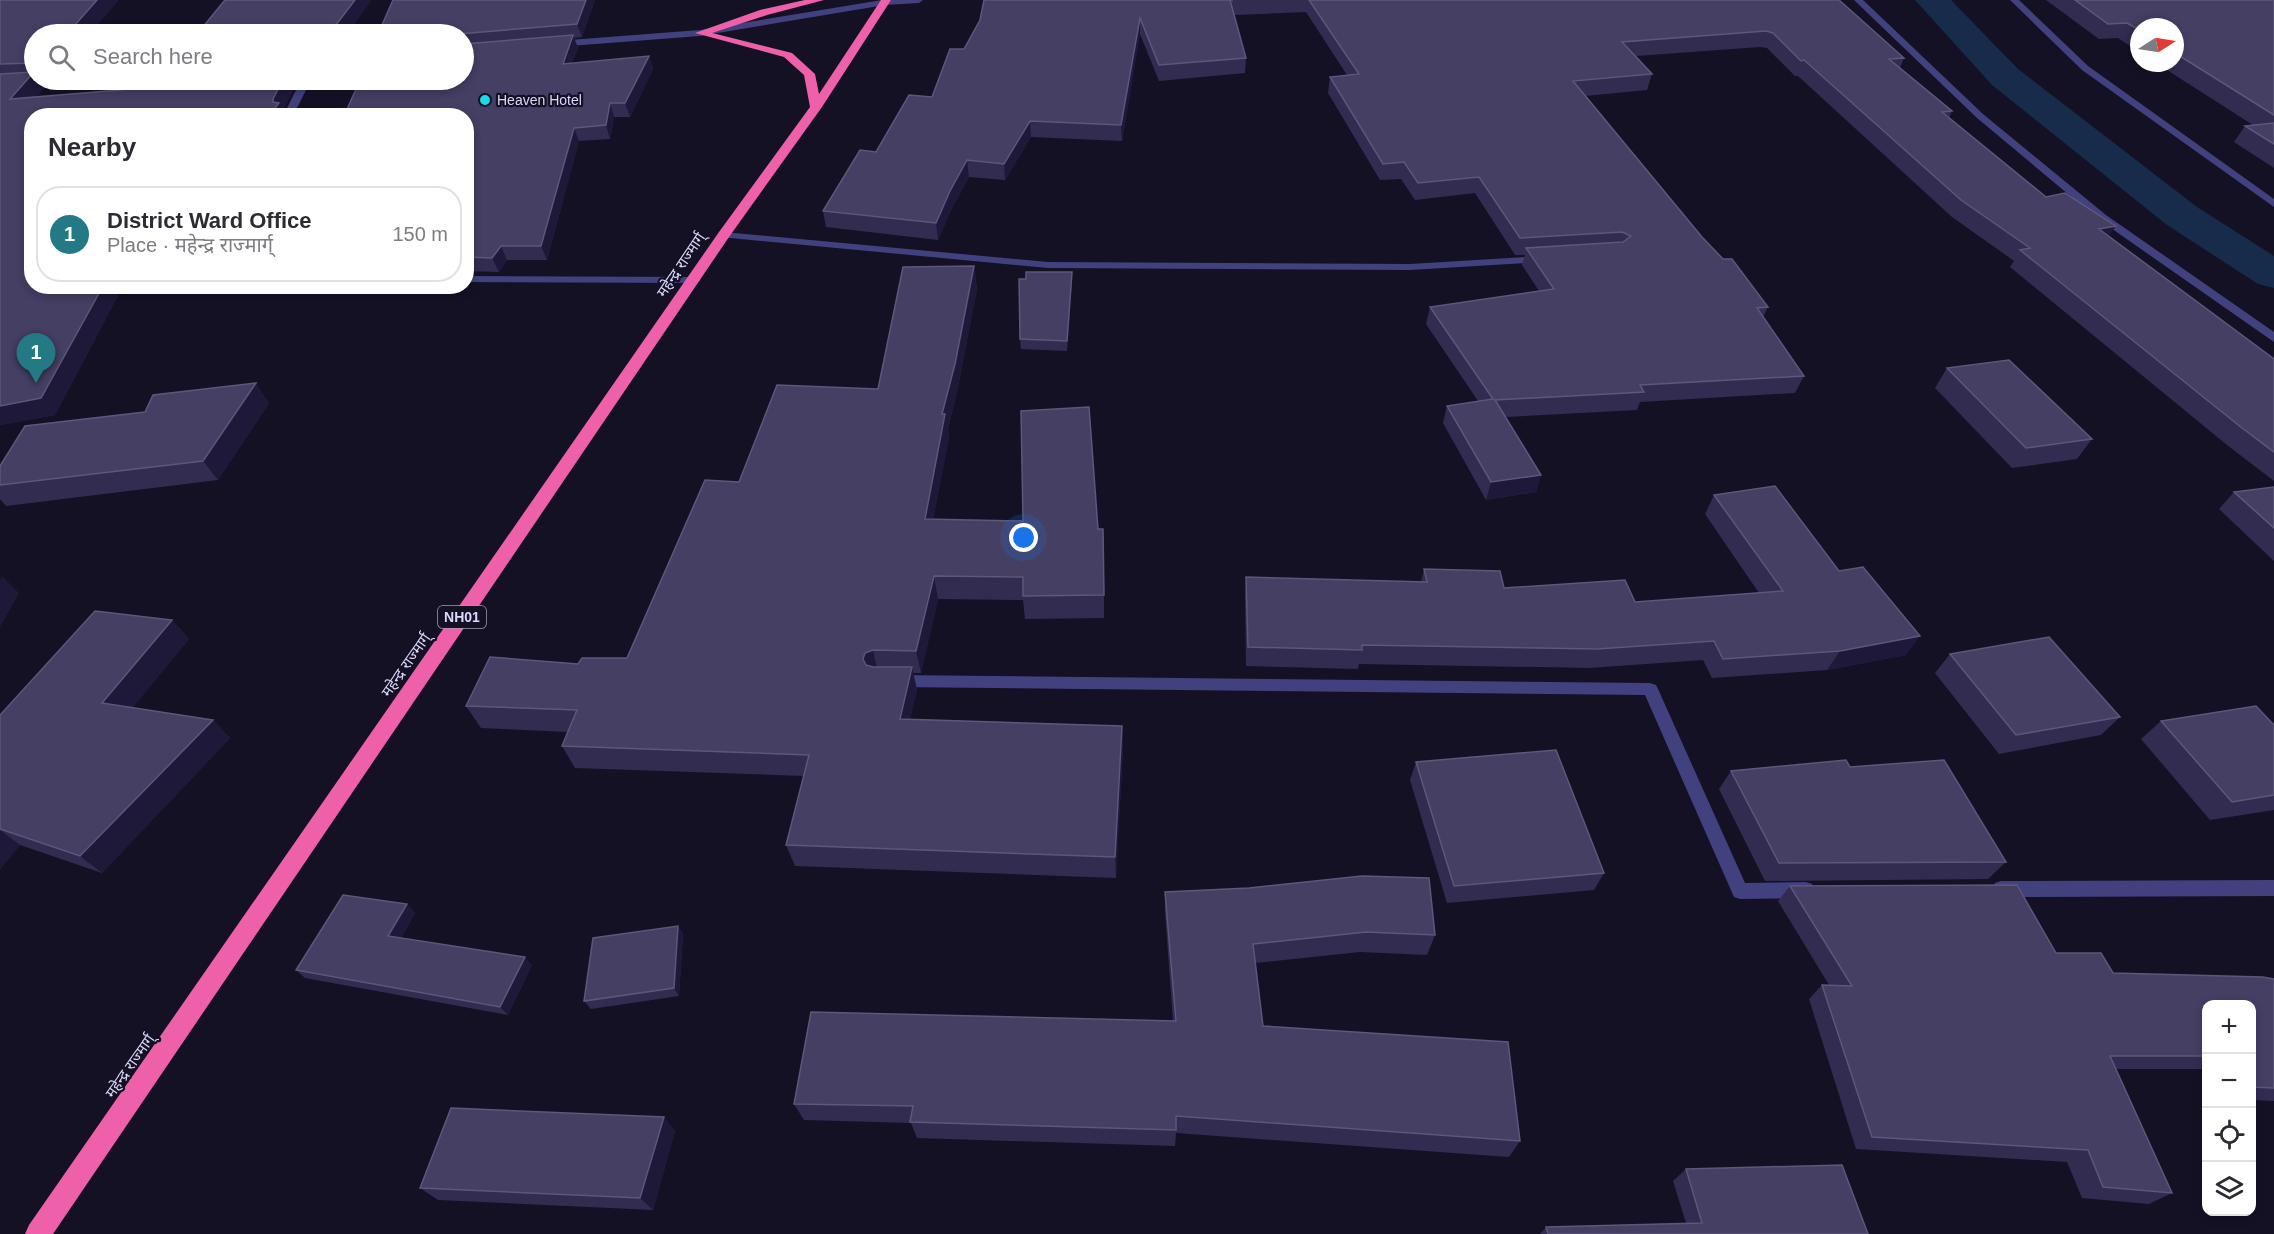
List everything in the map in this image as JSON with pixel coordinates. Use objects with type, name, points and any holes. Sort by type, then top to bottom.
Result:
[{"type":"highway","points":[[700,33],[764,12],[819,0]]},
{"type":"highway","name":"महेन्द्र राज्मार्ग्","points":[[38,1234],[724,235],[816,107],[886,1]]},
{"type":"highway","points":[[700,33],[788,55],[808,74],[816,107]]},
{"type":"street","points":[[546,45],[700,33],[886,1],[919,0]]},
{"type":"street","points":[[1858,0],[1980,116],[2102,217],[2274,338]]},
{"type":"street","points":[[2014,0],[2085,68],[2274,204]]},
{"type":"street","points":[[0,85],[24,83]]},
{"type":"street","points":[[292,108],[301,90]]},
{"type":"street","points":[[724,235],[1048,266],[1410,267],[1548,259]]},
{"type":"street","points":[[474,279],[695,280]]},
{"type":"street","points":[[879,681],[1650,689],[1740,891],[1823,890]]},
{"type":"street","points":[[1989,890],[2274,888]]},
{"type":"building","points":[[0,0],[97,0],[76,24],[24,24],[24,63],[0,64]]},
{"type":"building","points":[[225,0],[355,0],[337,24],[205,24]]},
{"type":"building","points":[[393,0],[586,0],[577,24],[474,33],[474,24],[382,24]]},
{"type":"building","points":[[984,0],[1230,0],[1246,58],[1159,65],[1140,18],[1121,125],[1030,121],[1004,164],[967,160],[936,223],[823,211],[860,150],[876,152],[909,95],[932,97],[950,49],[964,49],[980,20]]},
{"type":"building","points":[[1309,0],[1839,0],[1904,58],[1889,59],[1952,111],[1942,112],[2046,197],[2065,193],[2116,226],[2099,229],[2274,359],[2274,452],[2020,250],[2030,248],[1961,200],[1804,60],[1801,61],[1773,33],[1766,31],[1622,42],[1652,74],[1573,81],[1702,237],[1723,259],[1732,259],[1768,307],[1757,308],[1804,376],[1640,385],[1644,392],[1495,400],[1541,475],[1491,482],[1447,406],[1493,399],[1430,307],[1554,289],[1526,248],[1623,242],[1631,236],[1622,232],[1520,238],[1479,177],[1418,183],[1404,162],[1383,164],[1330,77],[1359,74]]},
{"type":"building","points":[[2075,0],[2274,0],[2274,115],[2184,59],[2184,18],[2130,18],[2130,25],[2108,24]]},
{"type":"building","points":[[573,35],[563,64],[649,56],[625,103],[610,103],[606,125],[574,128],[541,246],[501,246],[492,258],[474,257],[474,108],[348,108],[356,90],[474,90],[474,43]]},
{"type":"building","points":[[24,73],[24,83],[10,99],[120,90],[278,90],[273,102],[279,103],[275,108],[24,108],[24,294],[99,294],[41,398],[0,406],[0,74]]},
{"type":"building","points":[[2274,123],[2274,144],[2245,126]]},
{"type":"building","points":[[974,266],[955,364],[942,414],[945,414],[925,519],[1023,521],[1021,411],[1089,407],[1098,529],[1103,529],[1104,595],[1023,596],[1023,577],[934,576],[916,651],[873,650],[865,653],[863,659],[866,665],[873,667],[912,667],[900,719],[1122,726],[1115,857],[786,845],[809,755],[562,746],[577,710],[466,706],[490,657],[578,664],[582,658],[627,658],[705,480],[739,482],[777,385],[878,389],[903,267]]},
{"type":"building","points":[[1026,272],[1072,272],[1067,341],[1020,339],[1019,279],[1026,279]]},
{"type":"building","points":[[2009,360],[2092,439],[2026,448],[1947,368]]},
{"type":"building","points":[[256,383],[203,461],[0,485],[0,466],[25,426],[145,412],[153,395]]},
{"type":"building","points":[[1775,486],[1839,571],[1863,567],[1920,636],[1840,651],[1723,659],[1714,641],[1597,649],[1362,645],[1362,650],[1248,647],[1246,577],[1427,582],[1424,569],[1500,571],[1504,588],[1625,580],[1635,602],[1783,591],[1714,495]]},
{"type":"building","points":[[2274,487],[2274,528],[2234,492]]},
{"type":"building","points":[[95,611],[172,620],[102,703],[213,720],[80,856],[0,829],[0,715]]},
{"type":"building","points":[[2049,637],[2120,717],[2016,735],[1950,654]]},
{"type":"building","points":[[2256,706],[2274,725],[2274,795],[2232,802],[2161,721]]},
{"type":"building","points":[[1556,750],[1604,873],[1454,886],[1416,762]]},
{"type":"building","points":[[1846,760],[1850,767],[1944,760],[2006,862],[1779,863],[1731,771]]},
{"type":"building","points":[[1362,876],[1429,878],[1435,935],[1366,932],[1253,944],[1263,1026],[1508,1042],[1520,1141],[1176,1116],[1176,1130],[910,1122],[913,1106],[794,1104],[811,1012],[1176,1021],[1165,892],[1249,888]]},
{"type":"building","points":[[2017,885],[2056,953],[2101,953],[2113,973],[2274,979],[2274,1088],[2256,1087],[2256,1000],[2202,1000],[2202,1056],[2110,1056],[2172,1193],[2103,1187],[2088,1150],[1872,1137],[1822,985],[1852,986],[1790,886]]},
{"type":"building","points":[[343,895],[407,904],[388,936],[525,957],[500,1007],[296,970]]},
{"type":"building","points":[[678,926],[674,988],[584,1001],[593,938]]},
{"type":"building","points":[[451,1108],[664,1117],[640,1198],[420,1188]]},
{"type":"building","points":[[1842,1165],[1868,1234],[1548,1234],[1546,1227],[1702,1223],[1686,1169]]},
{"type":"waterway","points":[[1932,0],[2005,77],[2182,216],[2274,275]]},
{"type":"place","name":"Heaven Hotel","points":[[485,100]]},
{"type":"place","name":"District Ward Office","points":[[36,383]]}]
